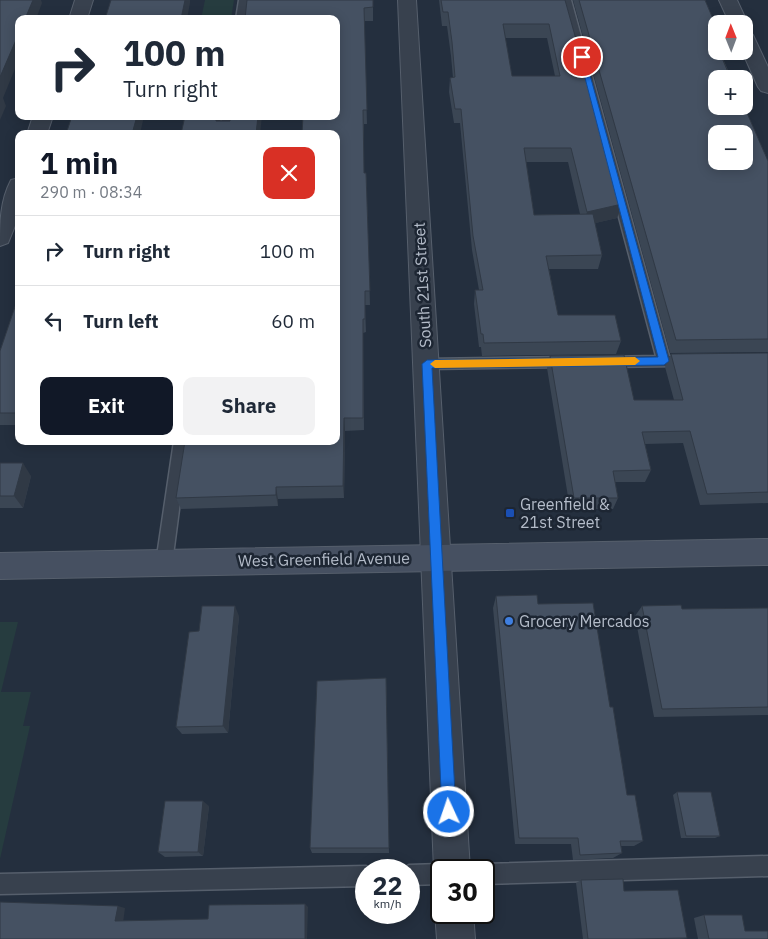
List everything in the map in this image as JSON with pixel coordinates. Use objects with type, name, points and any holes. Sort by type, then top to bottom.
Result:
[{"type":"main road","name":"West Greenfield Avenue","points":[[0,566],[768,552]]},
{"type":"street","points":[[79,15],[84,0]]},
{"type":"street","name":"South 21st Street","points":[[407,0],[451,859]]},
{"type":"street","points":[[728,0],[735,15]]},
{"type":"street","points":[[753,54],[768,87]]},
{"type":"street","points":[[0,238],[15,196]]},
{"type":"street","points":[[455,924],[456,939]]},
{"type":"lane","points":[[242,15],[244,0]]},
{"type":"lane","points":[[566,0],[664,361]]},
{"type":"lane","points":[[427,364],[692,360]]},
{"type":"lane","points":[[164,563],[180,445]]},
{"type":"lane","points":[[495,874],[768,866]]},
{"type":"lane","points":[[0,884],[355,876]]},
{"type":"green space","points":[[205,0],[234,0],[232,15],[202,15]]},
{"type":"green space","points":[[0,622],[18,622],[1,692],[31,692],[23,726],[30,726],[0,859]]},
{"type":"building","points":[[0,0],[33,0],[27,15],[15,15],[15,42],[0,77]]},
{"type":"building","points":[[111,0],[185,0],[182,15],[106,15]]},
{"type":"building","points":[[247,0],[373,0],[373,7],[364,8],[367,110],[363,110],[364,173],[366,173],[370,291],[365,291],[365,319],[363,319],[363,418],[344,418],[343,486],[276,487],[276,495],[176,498],[184,445],[340,445],[340,130],[302,130],[303,120],[340,120],[340,15],[245,15]]},
{"type":"building","points":[[441,0],[565,0],[622,204],[587,212],[571,148],[524,148],[534,215],[593,214],[602,255],[546,256],[558,315],[615,315],[621,341],[484,343],[475,290],[483,290],[473,236],[461,109],[455,109],[450,78],[455,77],[452,42],[448,12],[443,12]],"holes":[[[503,24],[549,24],[560,76],[512,76]]]},
{"type":"building","points":[[579,0],[705,0],[711,15],[708,15],[708,60],[723,60],[727,70],[708,70],[708,115],[748,115],[752,125],[708,125],[708,170],[753,170],[753,127],[768,161],[768,339],[676,340]]},
{"type":"building","points":[[71,120],[136,120],[133,130],[67,130]]},
{"type":"building","points":[[184,120],[258,120],[256,130],[182,130]]},
{"type":"building","points":[[15,307],[15,413],[0,413],[0,351]]},
{"type":"building","points":[[768,353],[768,492],[707,494],[690,431],[642,432],[651,470],[613,471],[618,498],[574,498],[550,356],[624,355],[634,400],[683,400],[671,354]]},
{"type":"building","points":[[0,463],[23,463],[14,496],[0,496]]},
{"type":"building","points":[[537,595],[538,604],[593,603],[610,707],[613,707],[627,795],[635,795],[643,841],[620,841],[622,853],[580,855],[578,838],[519,838],[496,596]]},
{"type":"building","points":[[681,605],[682,609],[768,608],[768,707],[662,709],[642,606]]},
{"type":"building","points":[[202,606],[235,606],[223,726],[176,727],[189,632],[199,631]]},
{"type":"building","points":[[386,678],[389,848],[310,848],[317,681]]},
{"type":"building","points":[[677,792],[711,792],[720,836],[686,836]]},
{"type":"building","points":[[165,801],[203,801],[198,852],[158,852]]},
{"type":"building","points":[[623,879],[624,891],[678,890],[687,938],[588,939],[581,880]]},
{"type":"building","points":[[0,902],[118,906],[115,921],[208,919],[209,905],[305,904],[305,939],[0,939]]},
{"type":"building","points":[[704,915],[742,915],[745,931],[768,931],[768,939],[709,939]]},
{"type":"slow traffic","points":[[435,364],[635,361]]},
{"type":"place","name":"Greenfield & 21st Street","points":[[510,513]]},
{"type":"place","name":"Grocery Mercados","points":[[509,621]]},
{"type":"route","points":[[449,812],[427,364],[664,361],[582,57]]}]
